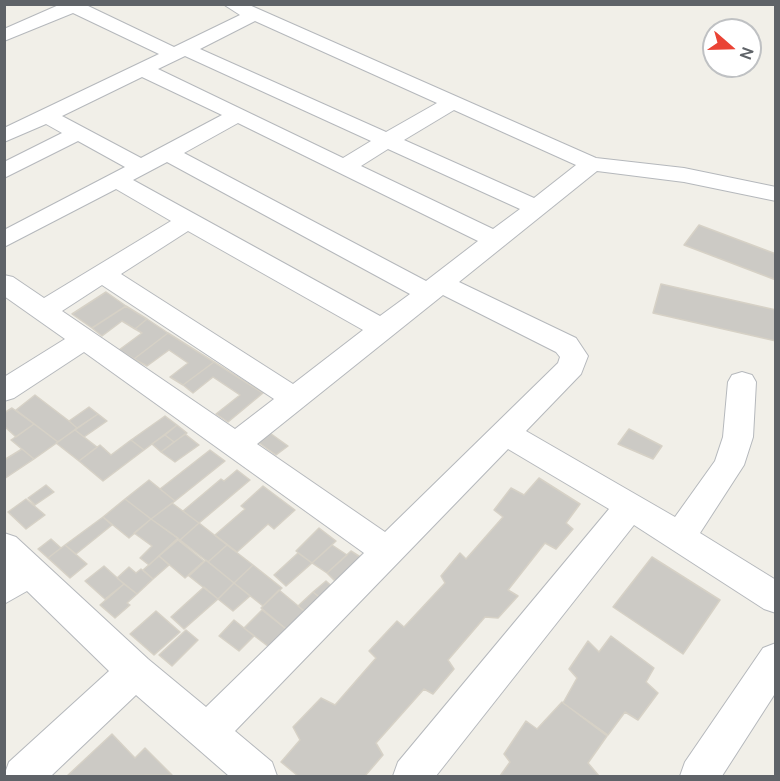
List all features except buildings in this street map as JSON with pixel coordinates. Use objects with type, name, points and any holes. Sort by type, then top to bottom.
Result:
[{"type":"street","points":[[231,4],[592,165],[622,166],[696,177],[776,194]]},
{"type":"street","points":[[4,36],[71,5],[389,141],[536,208]]},
{"type":"street","points":[[4,136],[256,14]]},
{"type":"street","points":[[142,69],[496,240]]},
{"type":"street","points":[[342,167],[453,102]]},
{"type":"street","points":[[4,240],[238,115]]},
{"type":"street","points":[[47,116],[142,167]]},
{"type":"street","points":[[4,171],[80,132]]},
{"type":"street","points":[[168,153],[435,288],[566,345],[574,356],[571,367],[208,732]]},
{"type":"street","points":[[235,445],[592,165]]},
{"type":"street","points":[[118,181],[382,329]]},
{"type":"street","points":[[43,310],[187,221]]},
{"type":"street","points":[[103,274],[294,398]]},
{"type":"street","points":[[4,283],[388,552]]},
{"type":"street","points":[[4,391],[84,339]]},
{"type":"street","points":[[679,537],[729,465],[738,437],[742,382]]},
{"type":"street","points":[[504,432],[630,506],[776,598]]},
{"type":"street","points":[[412,777],[630,506]]},
{"type":"street","points":[[13,569],[135,670],[258,777]]},
{"type":"street","points":[[699,777],[776,660]]},
{"type":"street","points":[[23,777],[135,670]]}]
